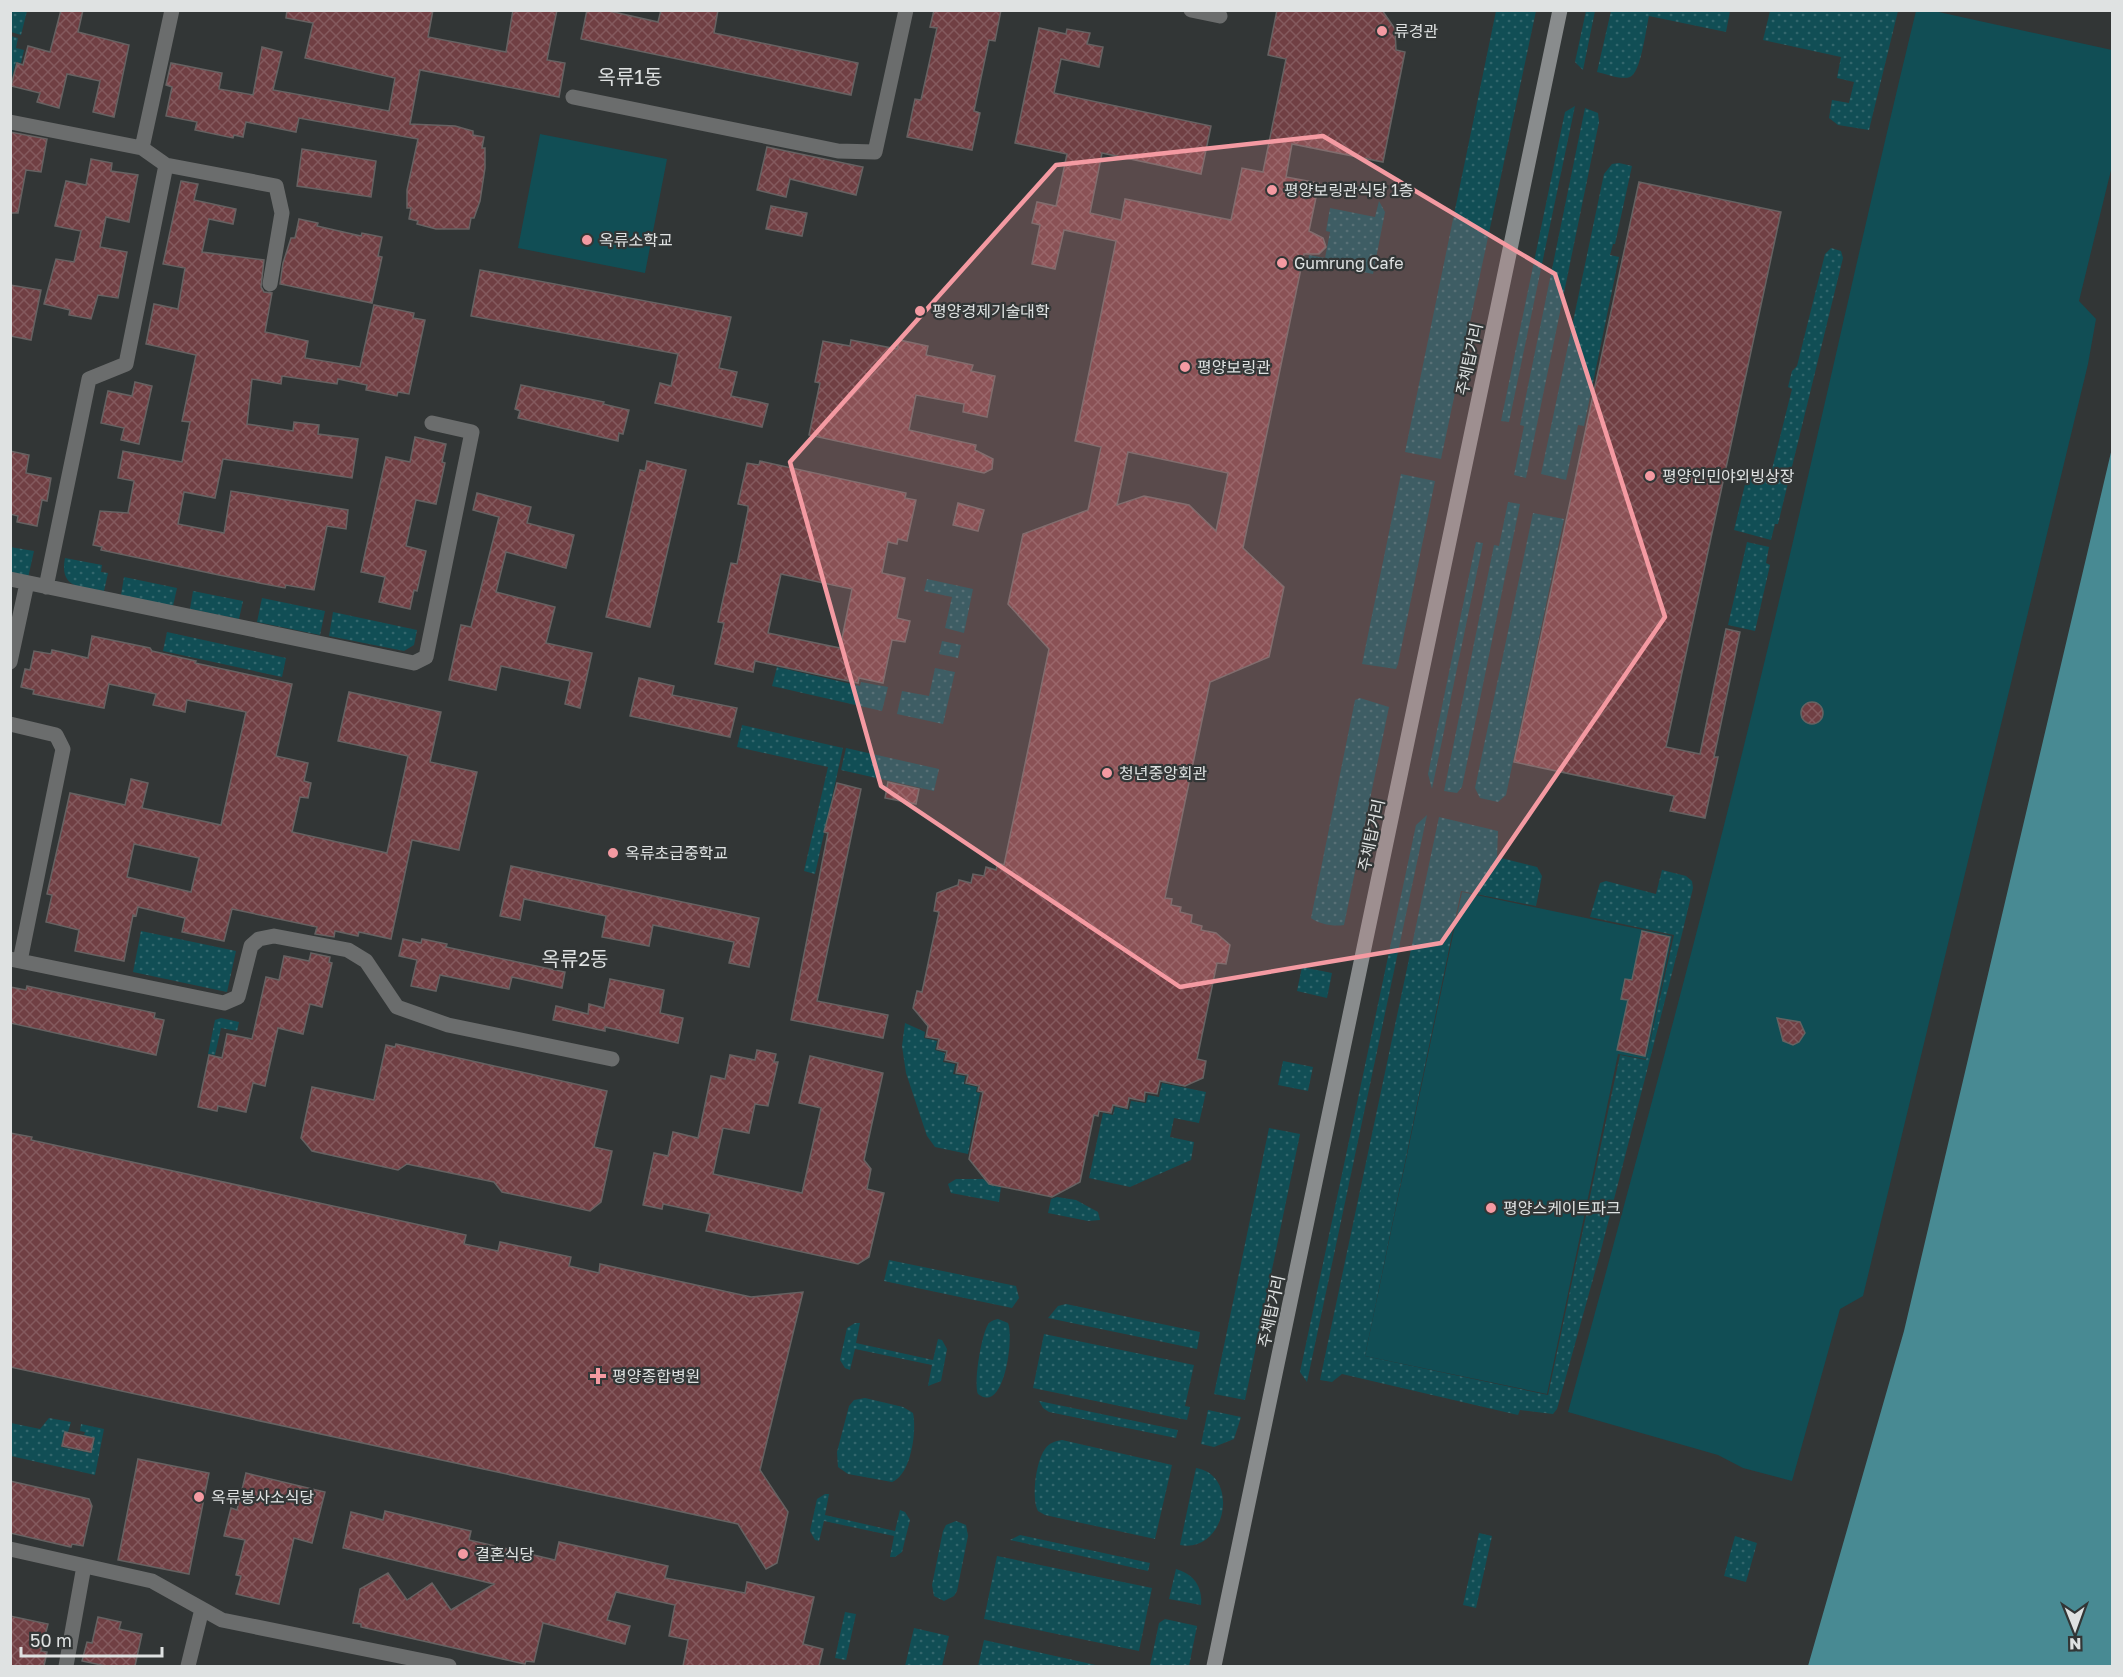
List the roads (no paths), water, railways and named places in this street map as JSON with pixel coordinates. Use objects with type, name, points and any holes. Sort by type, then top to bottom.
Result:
[{"type":"main road","name":"주체탑거리","points":[[1214,1666],[1560,10]]},
{"type":"street","points":[[142,148],[172,10]]},
{"type":"street","points":[[573,97],[838,151],[875,152],[906,10]]},
{"type":"street","points":[[1191,10],[1220,16]]},
{"type":"street","points":[[10,122],[142,148],[166,165],[276,186],[282,213],[270,284]]},
{"type":"street","points":[[46,587],[89,379],[126,364],[166,165]]},
{"type":"street","points":[[10,579],[348,650],[414,663],[420,662],[426,657],[434,624],[472,432],[432,423]]},
{"type":"street","points":[[10,662],[27,583]]},
{"type":"street","points":[[10,724],[56,735],[63,749],[15,960],[224,1003],[238,997],[251,946],[259,939],[274,936],[348,950],[366,961],[397,1007],[448,1024],[612,1059]]},
{"type":"street","points":[[10,1550],[152,1581],[222,1620],[443,1666]]},
{"type":"street","points":[[66,1666],[84,1566]]},
{"type":"street","points":[[188,1666],[202,1609]]},
{"type":"place","name":"류경관","points":[[1382,31]]},
{"type":"place","name":"평양보링관식당 1층","points":[[1272,190]]},
{"type":"place","name":"옥류소학교","points":[[587,240]]},
{"type":"place","name":"Gumrung Cafe","points":[[1282,263]]},
{"type":"place","name":"평양경제기술대학","points":[[920,311]]},
{"type":"place","name":"평양보링관","points":[[1185,367]]},
{"type":"place","name":"평양인민야외빙상장","points":[[1650,476]]},
{"type":"place","name":"청년중앙회관","points":[[1107,773]]},
{"type":"place","name":"옥류초급중학교","points":[[613,853]]},
{"type":"place","name":"평양스케이트파크","points":[[1491,1208]]},
{"type":"place","name":"평양종합병원","points":[[598,1376]]},
{"type":"place","name":"옥류봉사소식당","points":[[199,1497]]},
{"type":"place","name":"결혼식당","points":[[463,1554]]},
{"type":"district","name":"옥류1동","points":[[630,77]]},
{"type":"district","name":"옥류2동","points":[[575,959]]}]
